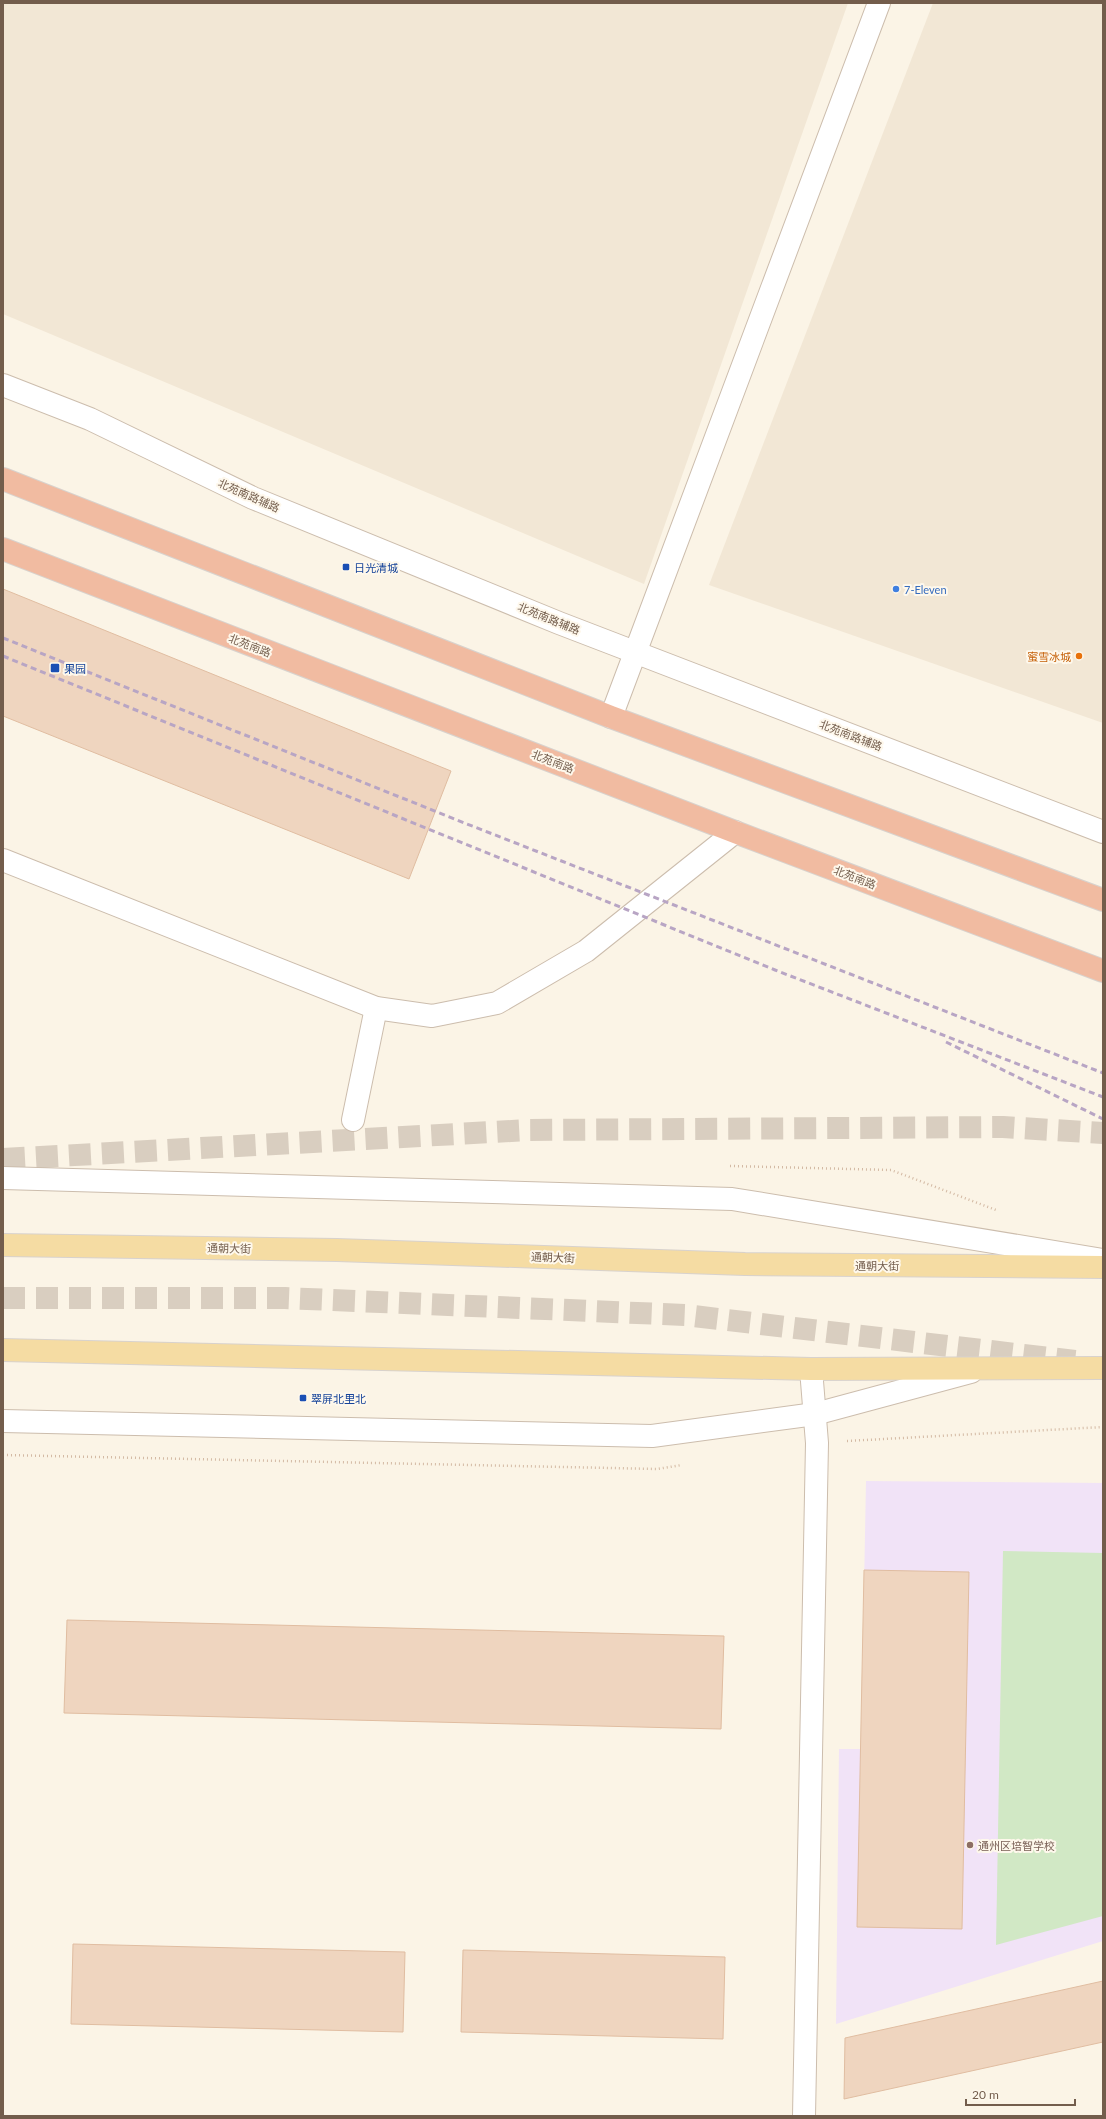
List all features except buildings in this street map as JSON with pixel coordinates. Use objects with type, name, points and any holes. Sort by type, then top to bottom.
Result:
[{"type":"highway","points":[[3,479],[611,717],[1103,900]]},
{"type":"highway","name":"北苑南路","points":[[3,549],[735,832],[1103,971]]},
{"type":"main road","name":"通朝大街","points":[[3,1245],[337,1250],[745,1264],[1103,1267]]},
{"type":"main road","points":[[3,1350],[811,1369],[1103,1368]]},
{"type":"street","points":[[611,717],[879,3]]},
{"type":"street","name":"北苑南路辅路","points":[[3,385],[90,419],[253,498],[635,652],[1103,832]]},
{"type":"street","points":[[3,860],[376,1008],[432,1016],[497,1003],[586,951],[735,832]]},
{"type":"street","points":[[353,1120],[376,1008]]},
{"type":"street","points":[[3,1178],[732,1199],[1103,1260]]},
{"type":"street","points":[[3,1422],[652,1436],[815,1414],[983,1368]]},
{"type":"street","points":[[804,2116],[817,1443],[811,1369]]},
{"type":"shaded area","points":[[3,3],[848,3],[644,584],[3,314]]},
{"type":"shaded area","points":[[933,3],[1103,3],[1103,723],[709,585]]},
{"type":"shaded area","name":"通州区培智学校","points":[[866,1481],[1103,1483],[1103,1941],[836,2024],[839,1749],[861,1749]]},
{"type":"green space","points":[[1003,1551],[1103,1553],[1103,1916],[996,1945]]},
{"type":"tunnel","points":[[3,1159],[529,1130],[1003,1127],[1103,1133]]},
{"type":"tunnel","points":[[3,1298],[285,1298],[685,1315],[1075,1361]]},
{"type":"railway","points":[[3,638],[467,824],[1103,1073]]},
{"type":"railway","points":[[3,656],[775,970],[1103,1097]]},
{"type":"railway","points":[[946,1042],[1103,1119]]},
{"type":"place","name":"日光清城","points":[[346,567]]},
{"type":"place","name":"7-Eleven","points":[[896,589]]},
{"type":"place","name":"蜜雪冰城","points":[[1079,656]]},
{"type":"place","name":"果园","points":[[55,668]]},
{"type":"place","name":"翠屏北里北","points":[[303,1398]]},
{"type":"place","name":"通州区培智学校","points":[[970,1845]]}]
